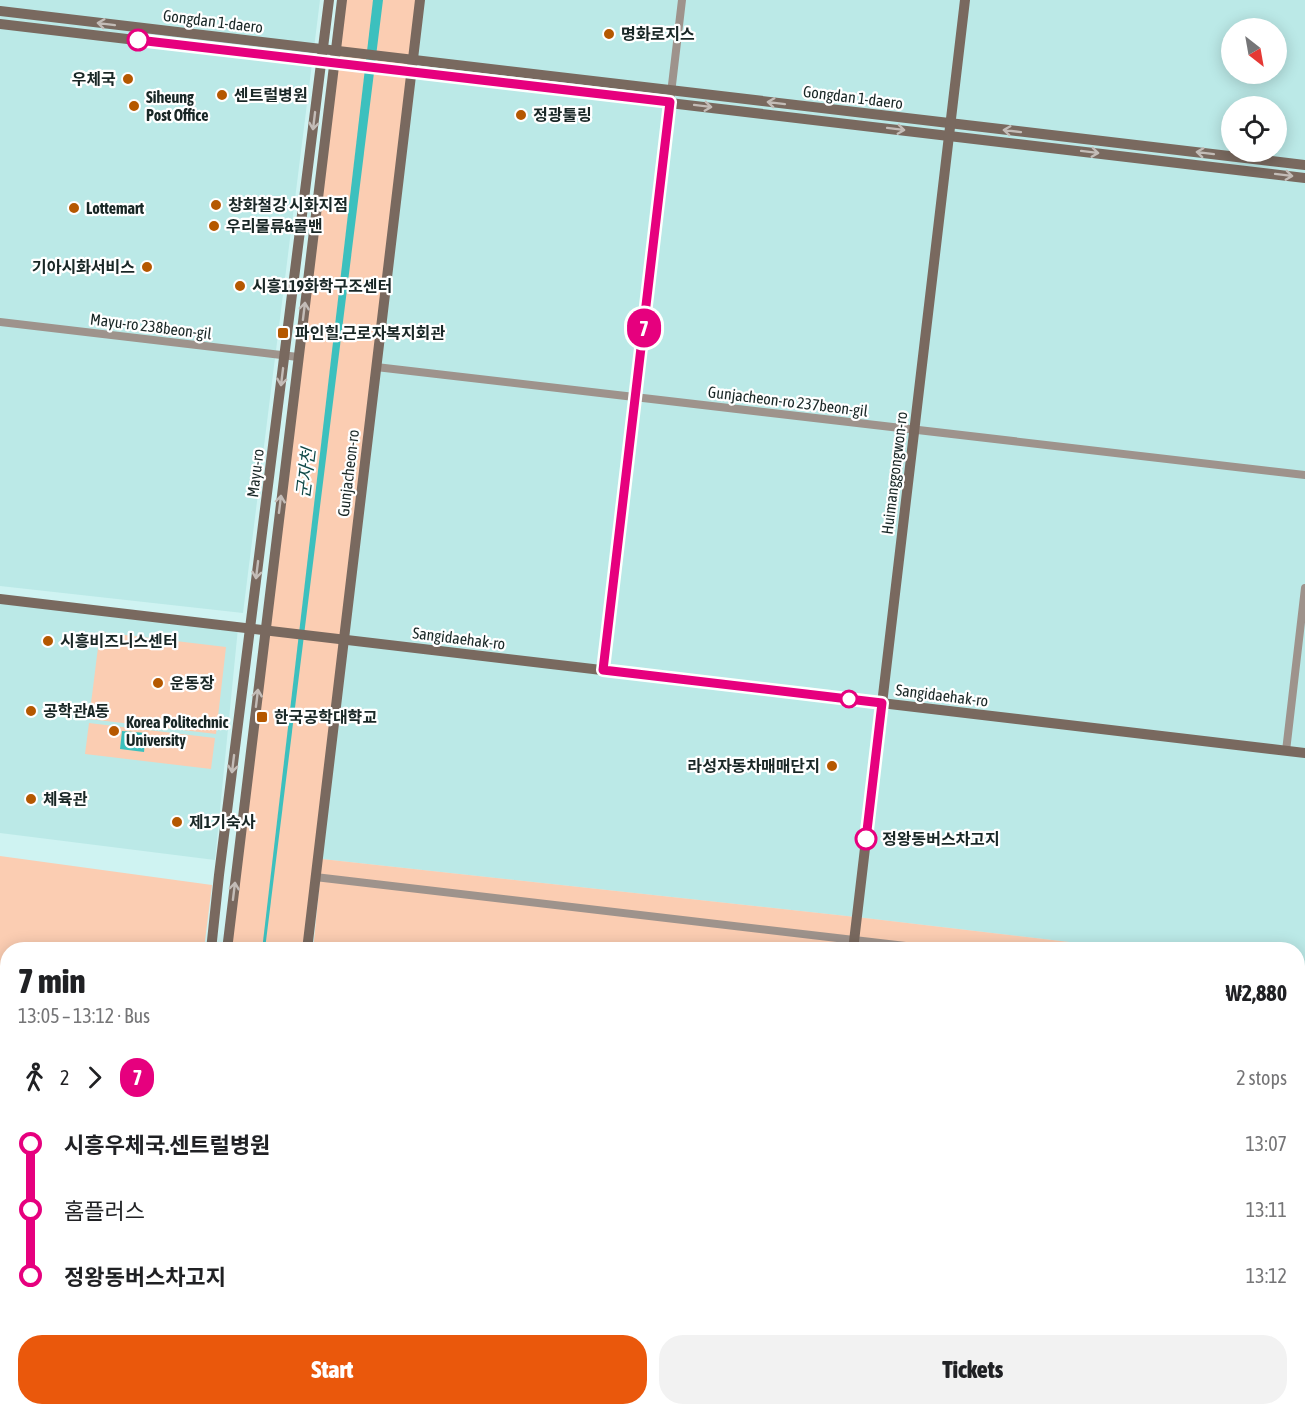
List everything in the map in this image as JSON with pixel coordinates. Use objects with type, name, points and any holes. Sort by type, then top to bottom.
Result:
[{"type":"street","name":"Mayu-ro","points":[[212,942],[328,0]]},
{"type":"street","name":"Mayu-ro","points":[[228,942],[342,0]]},
{"type":"street","name":"Gunjacheon-ro","points":[[307,942],[420,0]]},
{"type":"street","points":[[603,670],[682,0]]},
{"type":"street","name":"Huimanggongwon-ro","points":[[853,942],[965,0]]},
{"type":"street","name":"Gongdan 1-daero","points":[[0,11],[352,53],[395,64],[671,97],[951,124],[1305,165]]},
{"type":"street","points":[[0,24],[350,65],[395,64]]},
{"type":"street","points":[[671,97],[949,135],[1305,178]]},
{"type":"street","name":"Mayu-ro 238beon-gil","points":[[0,322],[298,357]]},
{"type":"street","name":"Gunjacheon-ro 237beon-gil","points":[[376,367],[1305,475]]},
{"type":"street","points":[[1286,751],[1305,588]]},
{"type":"street","points":[[0,599],[265,630]]},
{"type":"street","name":"Sangidaehak-ro","points":[[265,630],[1305,753]]},
{"type":"street","points":[[315,877],[837,942]]},
{"type":"shaded area","points":[[0,0],[320,0],[243,613],[0,586]]},
{"type":"shaded area","points":[[341,0],[420,0],[308,942],[229,942]]},
{"type":"shaded area","points":[[422,0],[1305,0],[1305,942],[1069,942],[322,859]]},
{"type":"shaded area","name":"Korea Politechnic University","points":[[0,603],[238,628],[215,860],[0,833]]},
{"type":"shaded area","name":"운동장","points":[[100,632],[226,647],[216,734],[89,719]]},
{"type":"shaded area","points":[[89,723],[215,738],[211,769],[85,754]]},
{"type":"shaded area","points":[[0,856],[212,885],[205,942],[0,942]]},
{"type":"shaded area","points":[[322,859],[1069,942],[314,942]]},
{"type":"water","points":[[373,0],[383,0],[266,942],[263,942]]},
{"type":"water","points":[[122,731],[146,733],[144,752],[120,749]]},
{"type":"bus line","name":"7","points":[[138,40],[670,102],[603,670],[882,703],[866,839]]},
{"type":"place","name":"명화로지스","points":[[609,34]]},
{"type":"place","name":"우체국","points":[[128,79]]},
{"type":"place","name":"센트럴병원","points":[[222,95]]},
{"type":"place","name":"Siheung Post Office","points":[[134,106]]},
{"type":"place","name":"정광툴링","points":[[521,115]]},
{"type":"place","name":"창화철강 시화지점","points":[[216,205]]},
{"type":"place","name":"Lottemart","points":[[74,208]]},
{"type":"place","name":"우리물류&콜밴","points":[[214,226]]},
{"type":"place","name":"기아시화서비스","points":[[147,267]]},
{"type":"place","name":"시흥119화학구조센터","points":[[240,286]]},
{"type":"place","name":"파인힐.근로자복지회관","points":[[283,333]]},
{"type":"place","name":"시흥비즈니스센터","points":[[48,641]]},
{"type":"place","name":"운동장","points":[[158,683]]},
{"type":"place","name":"공학관A동","points":[[31,711]]},
{"type":"place","name":"한국공학대햑교","points":[[262,717]]},
{"type":"place","name":"Korea Politechnic University","points":[[114,731]]},
{"type":"place","name":"라성자동차매매단지","points":[[832,766]]},
{"type":"place","name":"체육관","points":[[31,799]]},
{"type":"place","name":"제1기숙사","points":[[177,822]]},
{"type":"place","name":"정왕동버스차고지","points":[[866,839]]},
{"type":"water label","name":"군자천","points":[[306,473]]}]
